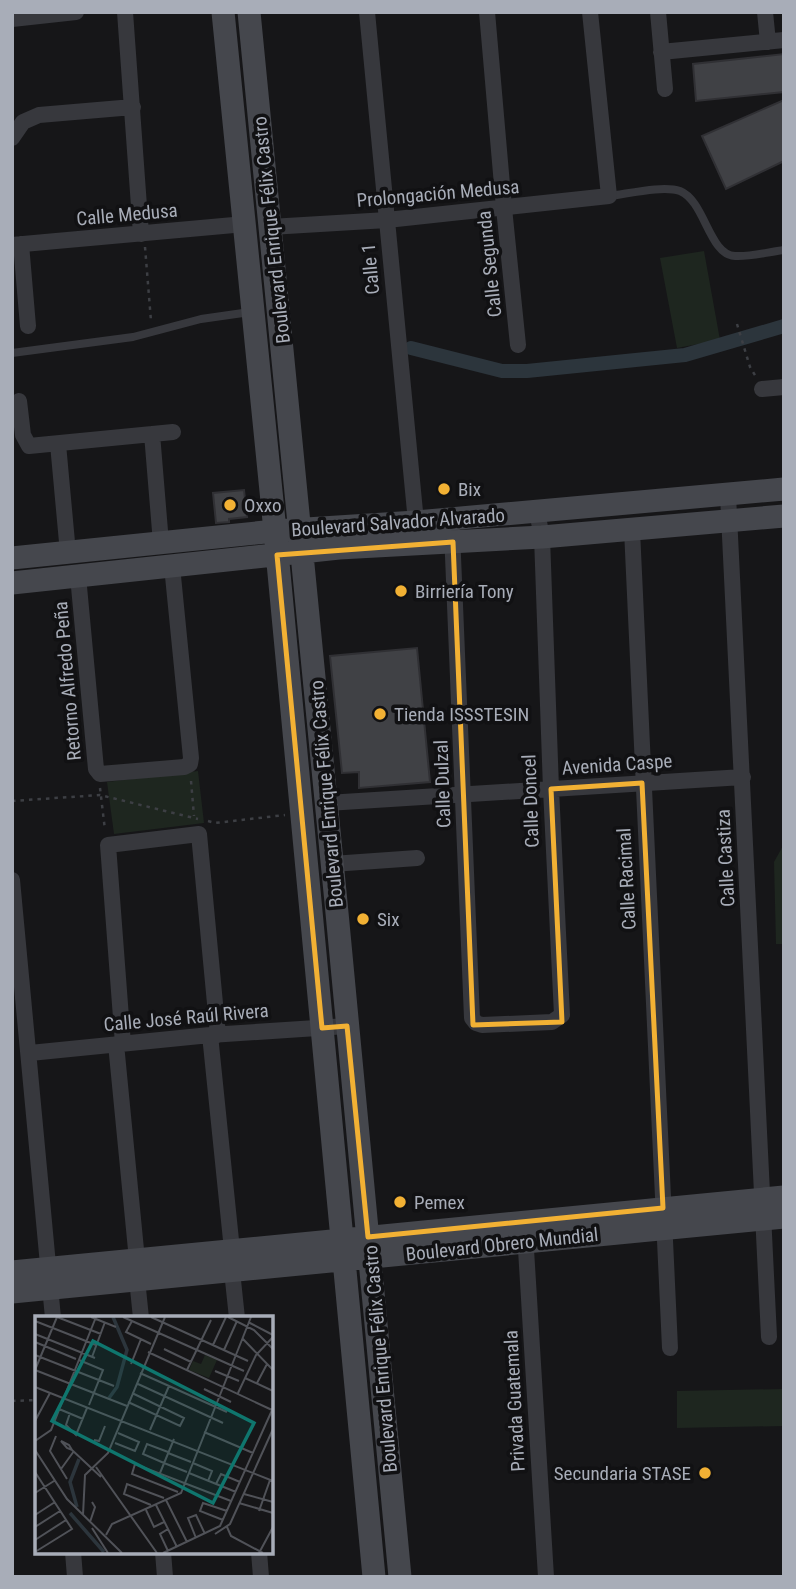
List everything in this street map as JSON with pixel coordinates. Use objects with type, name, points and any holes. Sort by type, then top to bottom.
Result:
[{"type":"main road","name":"Boulevard Enrique Félix Castro","points":[[223,12],[374,1577]]},
{"type":"main road","name":"Boulevard Enrique Félix Castro","points":[[248,12],[302,541],[400,1577]]},
{"type":"main road","name":"Boulevard Salvador Alvarado","points":[[12,583],[277,555],[302,541],[416,522],[784,489]]},
{"type":"main road","name":"Boulevard Salvador Alvarado","points":[[12,558],[275,531],[302,541],[453,542],[784,516]]},
{"type":"main road","points":[[201,539],[204,563]]},
{"type":"main road","points":[[43,554],[46,579]]},
{"type":"main road","name":"Boulevard Obrero Mundial","points":[[12,1272],[49,1278],[773,1208]]},
{"type":"main road","name":"Boulevard Obrero Mundial","points":[[12,1292],[49,1278]]},
{"type":"street","points":[[12,19],[76,12]]},
{"type":"street","points":[[125,12],[141,234]]},
{"type":"street","name":"Calle 1","points":[[367,12],[416,522]]},
{"type":"street","name":"Calle Segunda","points":[[487,12],[518,345]]},
{"type":"street","points":[[590,12],[609,196]]},
{"type":"street","points":[[658,12],[665,89]]},
{"type":"street","points":[[661,52],[776,41],[765,12]]},
{"type":"street","points":[[12,138],[23,122],[38,115],[133,107]]},
{"type":"street","name":"Prolongación Medusa","points":[[270,227],[387,220],[609,196]]},
{"type":"street","name":"Calle Medusa","points":[[16,245],[245,224]]},
{"type":"street","points":[[16,245],[28,326]]},
{"type":"street","points":[[762,388],[784,387]]},
{"type":"street","points":[[19,401],[23,435],[29,446],[173,432]]},
{"type":"street","points":[[152,435],[162,544]]},
{"type":"street","points":[[58,444],[68,553]]},
{"type":"street","name":"Calle Castiza","points":[[728,495],[743,777],[773,1208],[769,1337]]},
{"type":"street","name":"Calle Doncel","points":[[475,1023],[552,1022],[562,1014],[542,537],[537,512]]},
{"type":"street","name":"Calle Dulzal","points":[[451,519],[472,1018],[475,1023]]},
{"type":"street","name":"Calle Racimal","points":[[632,530],[670,1348]]},
{"type":"street","points":[[172,566],[190,764]]},
{"type":"street","name":"Retorno Alfredo Peña","points":[[78,576],[96,769],[100,774],[184,767],[190,764]]},
{"type":"street","name":"Avenida Caspe","points":[[327,803],[743,777]]},
{"type":"street","points":[[141,1316],[108,845],[196,826],[237,1316]]},
{"type":"street","points":[[332,864],[417,858]]},
{"type":"street","points":[[12,880],[30,1053],[52,1316]]},
{"type":"street","name":"Calle José Raúl Rivera","points":[[30,1053],[214,1035],[346,1026]]},
{"type":"street","name":"Privada Guatemala","points":[[525,1231],[546,1577]]},
{"type":"street","points":[[73,1554],[75,1577]]},
{"type":"street","points":[[163,1554],[165,1577]]},
{"type":"street","points":[[260,1554],[261,1577]]},
{"type":"lane","points":[[609,196],[666,189],[679,191],[697,206],[714,239],[726,254],[734,256],[784,250]]},
{"type":"lane","points":[[12,353],[133,337],[201,319],[253,312]]},
{"type":"path","points":[[141,234],[145,244],[152,331]]},
{"type":"path","points":[[737,324],[750,367]]},
{"type":"path","points":[[190,764],[196,826]]},
{"type":"path","points":[[100,774],[100,795],[108,845]]},
{"type":"path","points":[[12,801],[100,795],[196,826],[301,813]]},
{"type":"path","points":[[12,1401],[35,1400]]},
{"type":"highlighted area","points":[[453,542],[473,1025],[562,1022],[551,789],[642,783],[663,1208],[368,1237],[347,1026],[322,1028],[277,555]]},
{"type":"shaded area","points":[[704,251],[720,340],[677,348],[660,258]]},
{"type":"shaded area","points":[[198,771],[204,823],[114,834],[107,782]]},
{"type":"shaded area","points":[[784,844],[784,944],[776,944],[774,862]]},
{"type":"shaded area","points":[[784,1389],[784,1426],[677,1428],[677,1391]]},
{"type":"building","points":[[784,54],[784,92],[696,101],[693,64]]},
{"type":"building","points":[[784,100],[784,161],[726,189],[702,136]]},
{"type":"building","name":"Oxxo","points":[[244,490],[247,517],[216,523],[213,493]]},
{"type":"building","name":"Tienda ISSSTESIN","points":[[417,648],[430,782],[359,788],[359,772],[342,773],[330,656]]},
{"type":"waterway","points":[[411,348],[502,371],[527,371],[685,355],[784,326]]},
{"type":"place","name":"Bix","points":[[444,489]]},
{"type":"place","name":"Oxxo","points":[[230,505]]},
{"type":"place","name":"Birriería Tony","points":[[401,591]]},
{"type":"place","name":"Tienda ISSSTESIN","points":[[380,714]]},
{"type":"place","name":"Six","points":[[363,919]]},
{"type":"place","name":"Pemex","points":[[400,1202]]},
{"type":"place","name":"Secundaria STASE","points":[[705,1473]]}]
